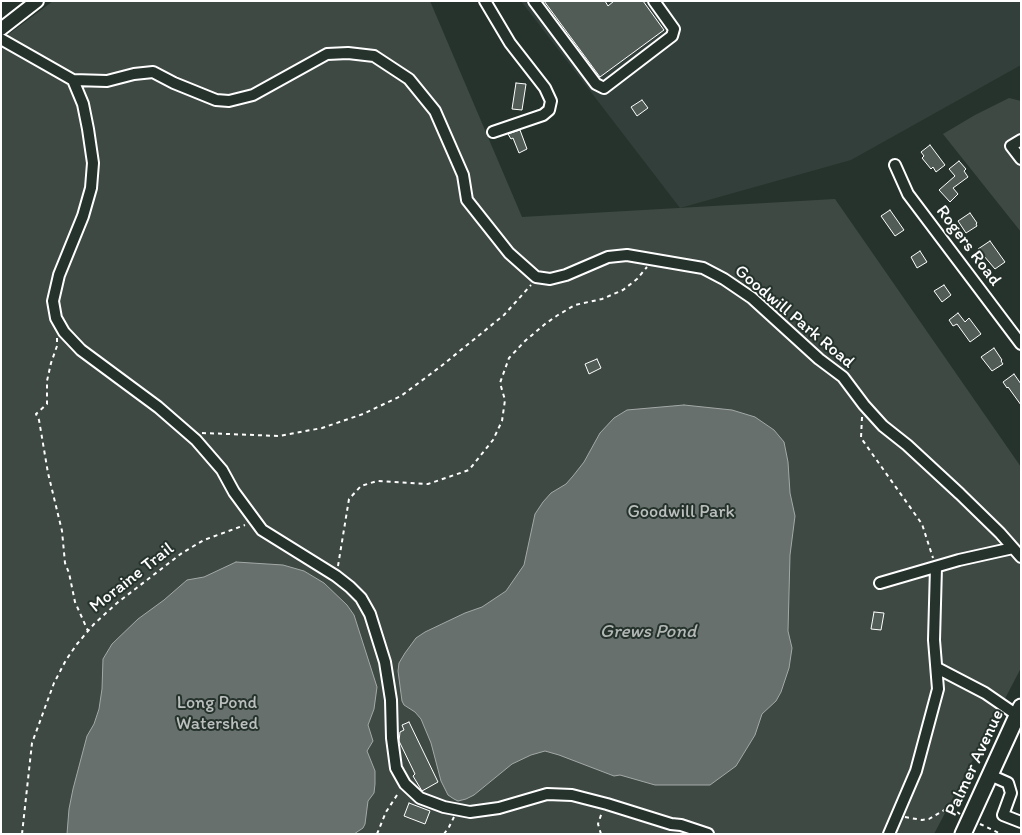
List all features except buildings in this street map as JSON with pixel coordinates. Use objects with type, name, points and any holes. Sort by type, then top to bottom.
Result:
[{"type":"highway","name":"Palmer Avenue","points":[[963,834],[1019,711]]},
{"type":"main road","points":[[1,29],[37,1]]},
{"type":"street","points":[[485,1],[510,43],[545,88],[551,101],[549,110],[542,115],[492,132]]},
{"type":"street","points":[[534,1],[596,84],[604,88],[672,36],[674,29],[654,1]]},
{"type":"street","points":[[1,39],[73,80],[107,81],[134,74],[153,72],[174,83],[216,100],[229,101],[252,95],[327,54],[348,53],[374,56],[408,80],[436,111],[463,176],[467,200],[509,253],[536,277]]},
{"type":"street","points":[[73,80],[83,104],[93,163],[92,180],[83,216],[59,276],[53,301],[56,318],[64,332],[81,350],[158,407],[187,432],[222,470],[234,492],[262,530],[336,576],[361,598],[370,614],[385,662],[391,700],[392,738],[396,768],[405,784],[420,798],[444,807],[470,812],[499,808],[547,794],[572,795],[708,834]]},
{"type":"street","points":[[1021,140],[1011,146],[1021,159]]},
{"type":"street","name":"Rogers Road","points":[[895,165],[908,194],[1021,344]]},
{"type":"street","name":"Goodwill Park Road","points":[[536,277],[550,278],[566,275],[608,256],[627,255],[703,268],[724,279],[752,298],[819,359],[844,377],[864,405],[883,426],[907,445],[960,494],[1000,533],[1021,557]]},
{"type":"street","points":[[880,583],[982,554],[1013,548]]},
{"type":"street","points":[[888,834],[916,771],[938,689],[934,640],[936,567]]},
{"type":"street","points":[[937,668],[1019,711]]},
{"type":"street","points":[[990,775],[1008,783],[1011,793],[1003,815],[1021,822]]},
{"type":"path","points":[[336,576],[349,499],[361,486],[378,481],[428,484],[469,470],[493,440],[502,421],[505,400],[500,382],[510,358],[544,324],[575,305],[602,299],[623,290],[637,280],[653,259]]},
{"type":"path","points":[[187,432],[279,436],[322,428],[363,414],[400,396],[440,367],[504,315],[528,289],[536,277]]},
{"type":"path","points":[[56,318],[57,346],[47,380],[47,404],[36,414],[39,420],[48,473],[62,531],[65,563],[75,602],[88,631]]},
{"type":"path","points":[[864,405],[860,438],[922,524],[936,567]]},
{"type":"path","name":"Moraine Trail","points":[[22,834],[32,743],[66,660],[88,631],[117,602],[182,553],[204,540],[255,522]]},
{"type":"path","points":[[377,834],[386,812],[405,784]]},
{"type":"path","points":[[601,834],[598,824],[606,804]]},
{"type":"path","points":[[897,815],[922,820],[933,818],[946,808],[949,808],[1001,834]]},
{"type":"path","points":[[444,834],[453,821],[456,809]]},
{"type":"shaded area","points":[[521,1],[1021,1],[1021,65],[851,160],[680,208]]},
{"type":"green space","name":"Goodwill Park","points":[[53,1],[430,1],[522,217],[835,199],[1021,467],[1021,668],[934,834],[1,834],[1,40]]},
{"type":"green space","points":[[1009,98],[1021,101],[1021,232],[943,134]]},
{"type":"water","name":"Grews Pond","points":[[684,405],[732,410],[755,417],[774,430],[784,442],[788,462],[790,493],[795,516],[790,555],[788,631],[792,648],[789,668],[776,701],[762,714],[755,735],[736,766],[710,785],[655,785],[620,775],[614,776],[545,751],[512,764],[474,795],[458,801],[454,799],[448,795],[441,781],[431,743],[421,719],[415,712],[404,705],[402,701],[398,671],[399,663],[416,638],[465,613],[482,607],[506,591],[524,565],[535,514],[551,493],[566,484],[573,476],[584,462],[600,433],[614,418],[627,410]]},
{"type":"water","points":[[236,562],[283,565],[304,571],[324,583],[347,605],[354,615],[377,687],[374,709],[368,725],[373,741],[367,751],[375,771],[375,784],[374,793],[368,801],[363,828],[354,834],[67,834],[73,789],[87,736],[94,724],[99,709],[103,659],[112,644],[138,619],[187,580],[204,577]]},
{"type":"park label","name":"Long Pond Watershed","points":[[217,713]]}]
